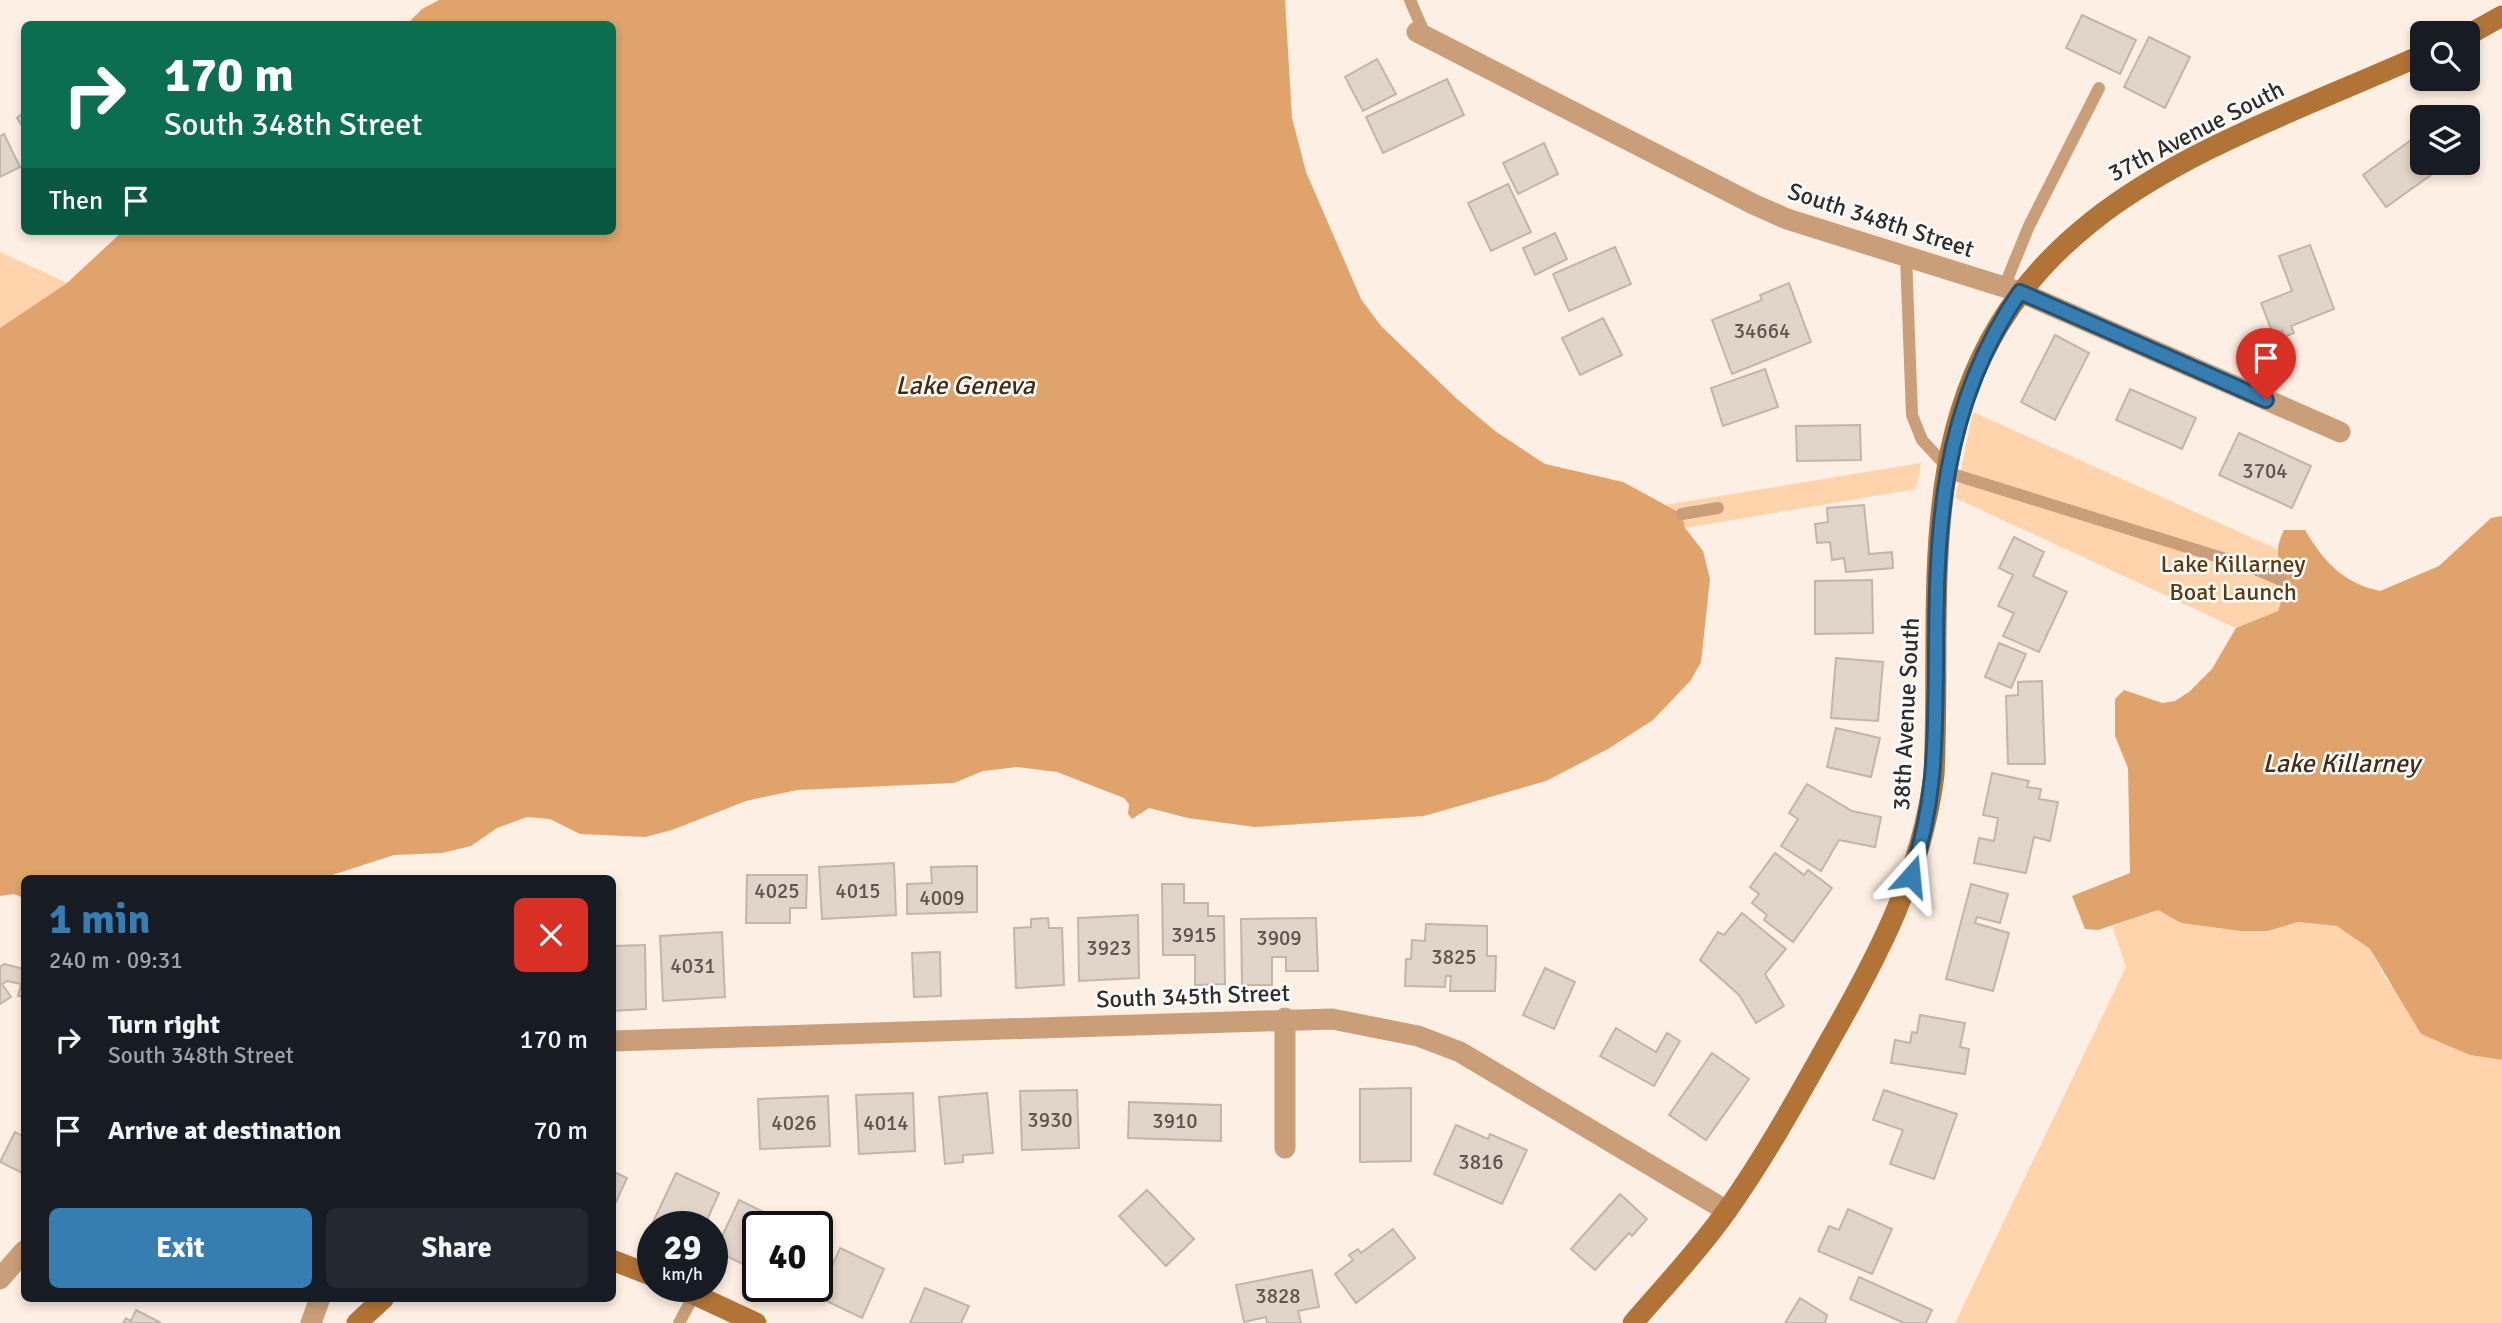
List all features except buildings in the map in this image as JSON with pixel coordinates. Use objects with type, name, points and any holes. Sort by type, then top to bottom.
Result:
[{"type":"street","points":[[2480,28],[2502,16]]},
{"type":"street","name":"South 348th Street","points":[[1422,35],[1743,200],[1787,219],[2012,290],[2340,432]]},
{"type":"street","name":"37th Avenue South","points":[[2012,290],[2084,228],[2140,185],[2271,117],[2410,60]]},
{"type":"street","name":"38th Avenue South","points":[[1633,1323],[1727,1211],[1811,1074],[1868,972],[1898,911],[1922,844],[1934,775],[1938,589],[1947,469],[1968,387],[2012,290]]},
{"type":"street","points":[[1284,1148],[1285,1018]]},
{"type":"street","name":"South 345th Street","points":[[616,1041],[1285,1018],[1332,1019],[1418,1036],[1460,1052],[1727,1211]]},
{"type":"street","points":[[0,1279],[21,1254]]},
{"type":"street","points":[[616,1262],[637,1270]]},
{"type":"street","points":[[311,1323],[319,1302]]},
{"type":"street","points":[[357,1323],[380,1302]]},
{"type":"street","points":[[709,1302],[756,1323]]},
{"type":"lane","points":[[1410,0],[1422,35]]},
{"type":"lane","points":[[2012,290],[2029,226],[2099,88]]},
{"type":"lane","points":[[1906,256],[1912,415],[1922,440],[1947,469],[2248,566],[2281,580]]},
{"type":"lane","points":[[1682,514],[1718,508]]},
{"type":"lane","points":[[679,1323],[683,1302]]},
{"type":"green space","points":[[0,252],[67,283],[0,328]]},
{"type":"green space","name":"Lake Killarney Boat Launch","points":[[1973,412],[2277,549],[2281,588],[2278,611],[2236,628],[1955,498]]},
{"type":"green space","points":[[1921,463],[1916,489],[1685,528],[1682,514],[1665,505]]},
{"type":"green space","points":[[2158,909],[2181,923],[2240,931],[2268,931],[2298,922],[2337,926],[2370,949],[2387,981],[2470,1055],[2502,1060],[2502,1323],[1955,1323],[2126,967],[2112,926]]},
{"type":"water","name":"Lake Geneva","points":[[439,0],[1285,0],[1292,118],[1306,172],[1361,299],[1381,326],[1457,399],[1495,431],[1545,464],[1623,482],[1682,514],[1685,528],[1703,551],[1710,579],[1701,662],[1691,680],[1653,720],[1608,749],[1546,781],[1424,816],[1255,827],[1188,818],[1149,808],[1132,819],[1128,814],[1129,804],[1124,798],[1057,772],[1017,767],[983,771],[954,783],[797,790],[746,801],[672,830],[645,837],[580,834],[550,819],[527,817],[497,828],[471,846],[442,853],[394,855],[332,875],[21,875],[21,897],[14,894],[0,896],[0,328],[67,283],[119,235],[616,235],[616,21],[410,21],[422,9]]},
{"type":"water","name":"Lake Killarney","points":[[2502,516],[2502,1060],[2470,1055],[2421,1034],[2370,949],[2337,926],[2298,922],[2268,931],[2240,931],[2181,923],[2158,910],[2098,930],[2085,929],[2072,896],[2130,873],[2128,768],[2115,736],[2115,699],[2124,690],[2162,703],[2175,701],[2189,692],[2212,669],[2236,628],[2278,611],[2282,590],[2278,553],[2284,530],[2305,530],[2336,570],[2355,583],[2380,591],[2439,566],[2491,518]]},
{"type":"route","points":[[1911,876],[1930,810],[1934,775],[1940,550],[1946,472],[1968,387],[1999,323],[2020,292],[2266,400]]}]
